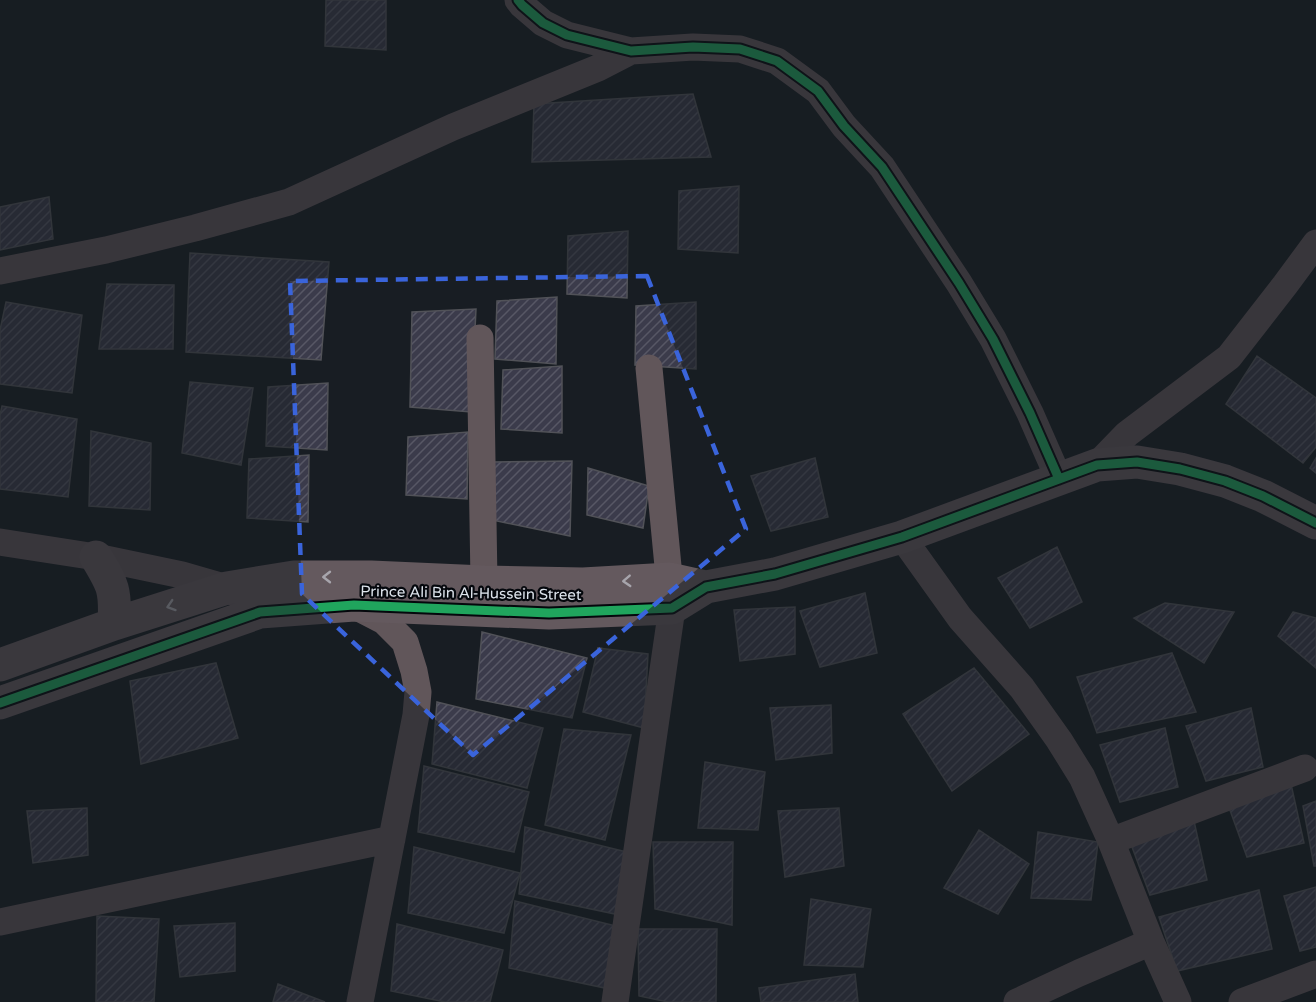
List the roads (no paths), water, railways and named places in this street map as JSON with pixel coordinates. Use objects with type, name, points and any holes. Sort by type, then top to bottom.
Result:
[{"type":"street","points":[[518,0],[543,23],[567,35],[631,51],[693,46],[740,49],[777,61],[818,91],[844,126],[882,167],[993,339],[1030,413],[1059,479]]},
{"type":"street","points":[[0,271],[162,237],[289,202],[453,127],[577,77],[631,51]]},
{"type":"street","points":[[1097,465],[1127,434],[1229,357],[1316,243]]},
{"type":"street","points":[[480,338],[484,582]]},
{"type":"street","points":[[615,1002],[671,594],[649,368]]},
{"type":"street","name":"Prince Ali Bin Al-Hussein Street","points":[[0,702],[260,612],[354,605],[549,613],[671,594],[776,574],[902,537],[1097,465],[1137,462],[1180,469],[1226,481],[1263,496],[1316,523]]},
{"type":"street","points":[[902,537],[960,618],[1022,688],[1082,777],[1178,1002]]},
{"type":"street","points":[[0,542],[96,557],[182,575],[227,588],[260,612]]},
{"type":"street","points":[[96,557],[111,582],[116,599],[114,624]]},
{"type":"street","name":"Prince Ali Bin Al-Hussein Street","points":[[0,664],[227,588],[294,577],[371,577],[583,584],[671,594]]},
{"type":"street","points":[[354,605],[384,621],[405,642],[418,692],[416,715],[360,1002]]},
{"type":"street","points":[[1111,841],[1305,768]]},
{"type":"street","points":[[0,922],[392,839]]},
{"type":"street","points":[[1017,1002],[1151,942]]},
{"type":"street","points":[[1242,1002],[1316,974]]}]
